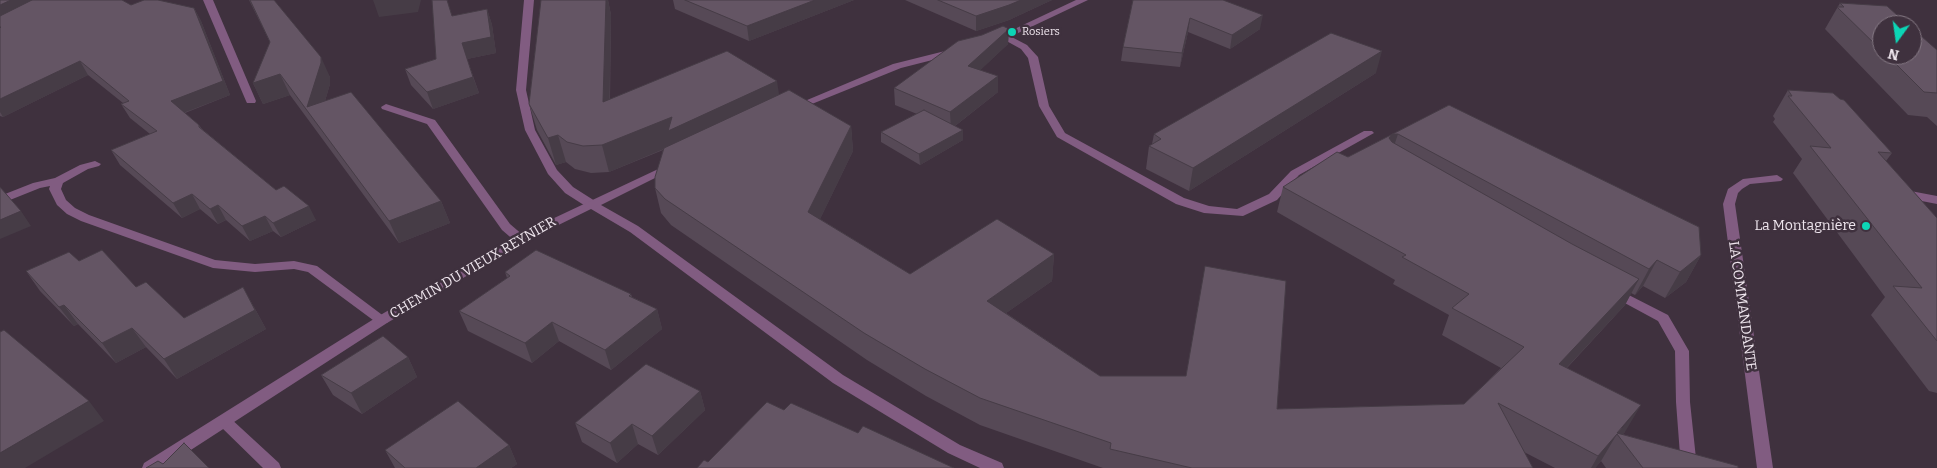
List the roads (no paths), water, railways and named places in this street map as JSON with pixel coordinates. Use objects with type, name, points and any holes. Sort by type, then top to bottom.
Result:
[{"type":"street","points":[[208,0],[251,102]]},
{"type":"street","points":[[529,0],[521,90],[530,130],[552,172],[568,190],[634,229],[838,379],[954,449],[996,468]]},
{"type":"street","points":[[987,43],[1083,0]]},
{"type":"street","points":[[1004,36],[1024,47],[1033,57],[1044,106],[1061,135],[1180,201],[1208,210],[1239,213],[1273,197],[1296,173],[1368,133]]},
{"type":"street","points":[[781,113],[897,66],[969,49]]},
{"type":"street","points":[[386,107],[431,122],[506,228],[520,239]]},
{"type":"street","name":"CHEMIN DU VIEUX REYNIER","points":[[150,468],[382,320],[520,239],[678,163]]},
{"type":"street","points":[[0,200],[37,185],[58,181],[84,167],[94,164]]},
{"type":"street","name":"LA COMMANDANTE","points":[[1765,468],[1729,204],[1732,192],[1747,181],[1776,179]]},
{"type":"street","points":[[58,181],[55,189],[62,202],[71,211],[85,218],[212,264],[255,268],[294,265],[312,269],[382,320]]},
{"type":"street","points":[[1884,191],[1937,200]]},
{"type":"street","points":[[1602,285],[1663,318],[1682,351],[1683,402],[1689,468]]},
{"type":"street","points":[[224,421],[273,468]]},
{"type":"place","name":"Rosiers","points":[[1012,32]]},
{"type":"place","name":"La Montagnière","points":[[1866,226]]}]
